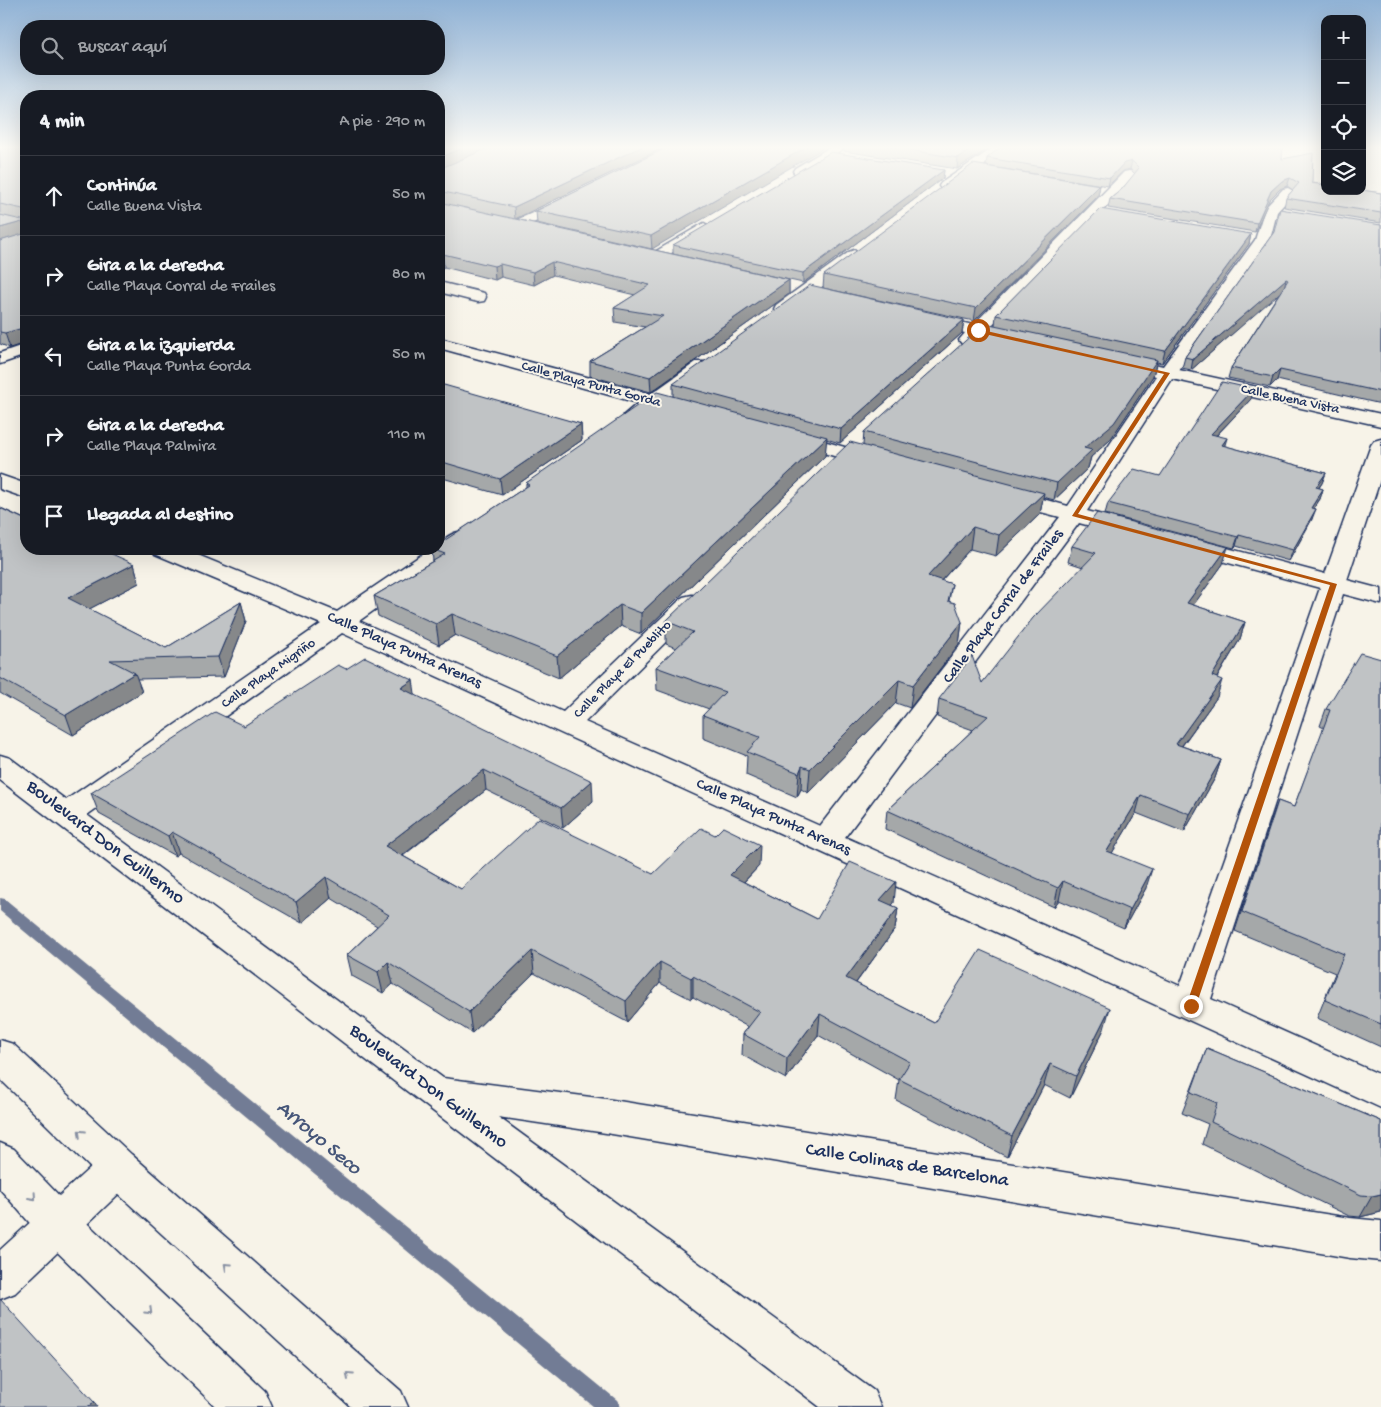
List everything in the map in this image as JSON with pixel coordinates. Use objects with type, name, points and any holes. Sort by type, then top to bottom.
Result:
[{"type":"street","points":[[517,225],[545,212]]},
{"type":"street","points":[[957,350],[1105,214],[1105,212]]},
{"type":"street","name":"Calle Playa Corral de Frailes","points":[[825,841],[1074,514],[1167,373],[1252,238],[1277,212]]},
{"type":"street","points":[[654,257],[720,218]]},
{"type":"street","points":[[500,221],[544,231]]},
{"type":"street","points":[[766,320],[868,245]]},
{"type":"street","points":[[635,252],[682,263]]},
{"type":"street","points":[[445,288],[478,296]]},
{"type":"street","points":[[911,315],[1025,341]]},
{"type":"street","name":"Calle Playa Punta Gorda","points":[[445,345],[682,409]]},
{"type":"street","points":[[0,360],[20,352]]},
{"type":"street","points":[[614,430],[718,355]]},
{"type":"street","name":"Calle Buena Vista","points":[[1101,358],[1381,420]]},
{"type":"street","points":[[768,432],[901,468]]},
{"type":"street","points":[[1191,1006],[1381,445]]},
{"type":"street","points":[[0,481],[20,489]]},
{"type":"street","points":[[988,491],[1381,597]]},
{"type":"street","name":"Calle Playa Migriño","points":[[445,550],[478,526]]},
{"type":"street","name":"Calle Playa Punta Arenas","points":[[178,555],[342,623],[1381,1092]]},
{"type":"street","name":"Calle Playa Migriño","points":[[67,814],[437,555]]},
{"type":"street","name":"Calle Playa El Pueblito","points":[[567,724],[709,585]]},
{"type":"street","name":"Boulevard Don Guillermo","points":[[0,765],[434,1092],[858,1407]]},
{"type":"street","points":[[0,1055],[118,1168],[385,1407]]},
{"type":"street","name":"Calle Colinas de Barcelona","points":[[434,1092],[606,1116],[1350,1238],[1381,1241]]},
{"type":"street","points":[[0,1161],[57,1223],[249,1407]]},
{"type":"street","points":[[0,1278],[118,1168]]},
{"type":"building","points":[[445,212],[482,212],[789,280],[650,377],[590,361],[663,316],[614,308],[650,285],[552,262],[533,272],[500,264],[494,266],[445,254]]},
{"type":"building","points":[[539,212],[693,212],[651,236]]},
{"type":"building","points":[[730,212],[887,212],[803,273],[673,245]]},
{"type":"building","points":[[909,212],[1073,212],[976,308],[824,275]]},
{"type":"building","points":[[1097,212],[1116,212],[1251,234],[1165,351],[996,315]]},
{"type":"building","points":[[1188,212],[1262,212],[1257,223]]},
{"type":"building","points":[[1279,212],[1297,212],[1381,225],[1381,392],[1280,370],[1273,377],[1231,368],[1288,280],[1286,279],[1193,359],[1185,357],[1274,232]]},
{"type":"building","points":[[0,215],[20,220],[20,223],[0,228]]},
{"type":"building","points":[[20,235],[20,329],[5,333],[0,332],[0,241]]},
{"type":"building","points":[[810,285],[964,320],[841,429],[673,384]]},
{"type":"building","points":[[985,323],[1157,360],[1114,423],[1084,448],[1092,450],[1057,483],[864,432]]},
{"type":"building","points":[[1222,382],[1254,389],[1211,434],[1227,438],[1222,445],[1326,473],[1316,487],[1323,489],[1311,508],[1316,509],[1293,550],[1108,503],[1134,469],[1160,476]]},
{"type":"building","points":[[445,385],[581,424],[500,479],[445,463]]},
{"type":"building","points":[[657,392],[827,437],[641,613],[620,605],[557,656],[452,614],[436,624],[374,596],[445,555],[445,540],[529,485],[526,483]]},
{"type":"building","points":[[850,442],[1044,493],[999,535],[973,527],[928,576],[952,584],[948,601],[955,603],[962,622],[913,685],[899,680],[810,769],[802,766],[799,773],[747,752],[760,737],[703,715],[725,692],[656,667],[693,632],[666,621]]},
{"type":"building","points":[[0,508],[20,517],[20,555],[114,555],[134,564],[68,598],[166,648],[241,602],[218,657],[110,660],[135,673],[66,715],[0,678]]},
{"type":"building","points":[[1097,513],[1228,547],[1187,603],[1245,622],[1212,676],[1222,680],[1176,744],[1221,760],[1190,814],[1141,795],[1107,851],[1152,869],[1130,910],[1063,881],[1058,888],[887,810],[988,716],[939,699],[972,656],[982,683],[1033,618],[1096,553],[1072,546]]},
{"type":"building","points":[[1360,653],[1381,659],[1381,1024],[1325,1000],[1344,954],[1242,912],[1278,801],[1294,807],[1330,710],[1326,709]]},
{"type":"building","points":[[365,657],[413,680],[401,688],[592,781],[561,808],[484,770],[385,846],[461,889],[539,818],[653,874],[701,828],[715,835],[723,827],[760,845],[730,875],[817,919],[850,862],[896,882],[880,900],[898,908],[846,978],[934,1023],[980,950],[1110,1008],[1076,1076],[1050,1064],[1012,1136],[899,1079],[910,1062],[820,1014],[787,1058],[743,1034],[760,1012],[693,976],[691,978],[660,962],[626,1001],[532,951],[469,1012],[388,962],[378,972],[347,955],[389,915],[326,877],[296,902],[172,832],[168,836],[91,793],[215,712],[244,726],[338,665],[346,669]]},
{"type":"building","points":[[1207,1048],[1381,1121],[1381,1194],[1372,1196],[1361,1195],[1211,1122],[1217,1103],[1191,1092]]},
{"type":"building","points":[[0,1299],[94,1402],[88,1407],[0,1407]]},
{"type":"waterway","name":"Arroyo Seco","points":[[0,903],[610,1407]]},
{"type":"route","points":[[978,330],[1167,373],[1074,514],[1334,584],[1191,1006]]}]
